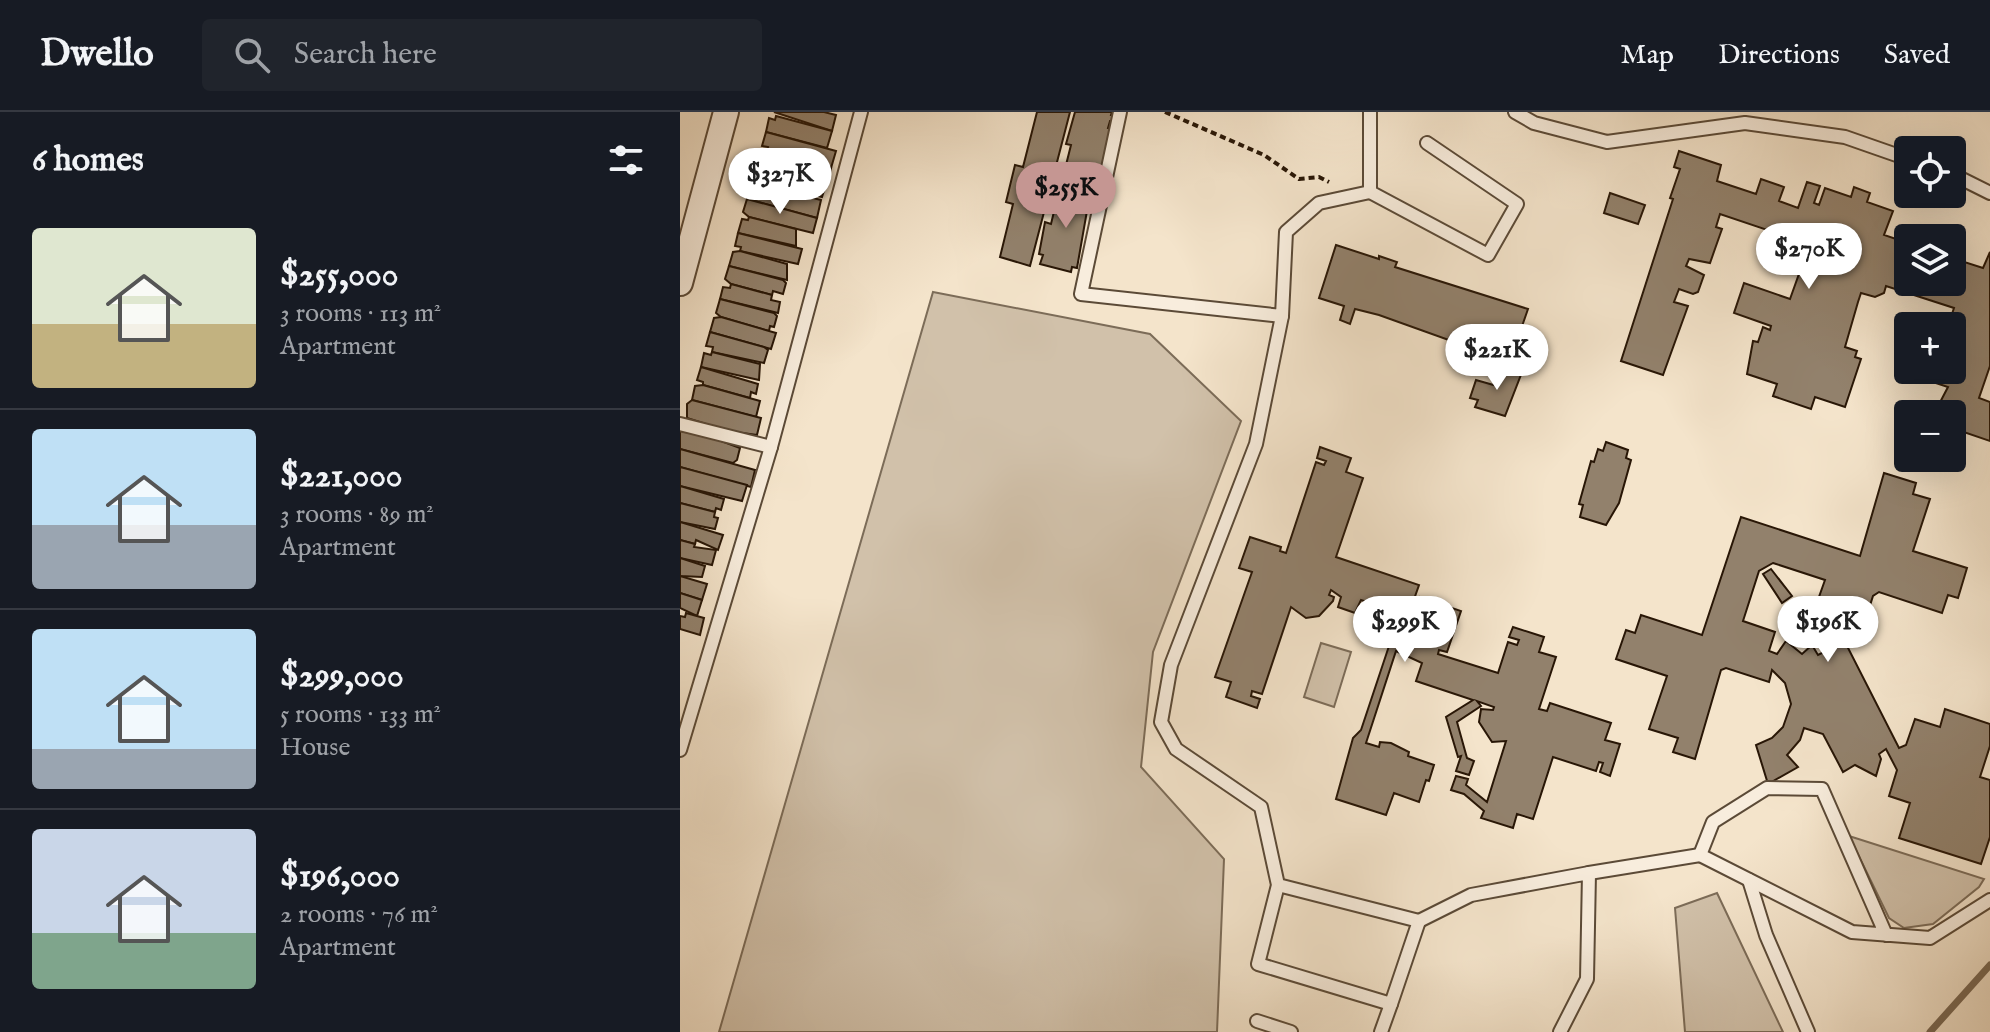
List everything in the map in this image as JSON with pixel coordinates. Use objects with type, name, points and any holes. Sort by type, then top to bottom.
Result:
[{"type":"street","points":[[680,283],[726,112]]},
{"type":"lane","points":[[680,750],[771,447],[861,112]]},
{"type":"lane","points":[[1120,112],[1081,294],[1282,316]]},
{"type":"lane","points":[[1370,112],[1370,192]]},
{"type":"lane","points":[[1515,112],[1534,123],[1607,142],[1745,123],[1845,137],[1894,154]]},
{"type":"lane","points":[[1391,1004],[1258,964],[1278,885],[1261,807],[1176,749],[1161,722],[1171,665],[1256,444],[1282,316],[1286,232],[1319,203],[1370,192],[1488,255],[1517,204],[1427,143]]},
{"type":"lane","points":[[1966,181],[1990,193]]},
{"type":"lane","points":[[680,424],[771,447]]},
{"type":"lane","points":[[1700,855],[1713,822],[1767,788],[1822,789],[1886,935]]},
{"type":"lane","points":[[1278,885],[1419,921],[1471,895],[1700,855],[1852,932],[1930,938],[1990,900]]},
{"type":"lane","points":[[1560,1032],[1587,979],[1589,873]]},
{"type":"lane","points":[[1749,880],[1766,935],[1808,1032]]},
{"type":"lane","points":[[1381,1032],[1419,921]]},
{"type":"lane","points":[[1257,1021],[1291,1032]]},
{"type":"path","points":[[1165,112],[1264,155],[1299,179],[1319,177],[1352,196]]},
{"type":"shaded area","points":[[933,292],[1150,334],[1241,421],[1153,652],[1141,767],[1224,859],[1217,1032],[719,1032]]},
{"type":"shaded area","points":[[1321,643],[1351,652],[1334,707],[1304,697]]},
{"type":"shaded area","points":[[1849,836],[1984,879],[1979,887],[1933,924],[1904,928],[1889,918]]},
{"type":"shaded area","points":[[1717,893],[1783,1032],[1685,1032],[1675,908]]},
{"type":"building","points":[[774,112],[824,112],[836,115],[832,131]]},
{"type":"building","points":[[1037,112],[1070,112],[1030,266],[1000,257],[1013,204],[1006,202],[1015,165],[1023,167]]},
{"type":"building","points":[[1075,112],[1112,112],[1111,115],[1118,117],[1117,122],[1110,121],[1108,128],[1111,129],[1098,185],[1094,184],[1093,188],[1062,181],[1071,145],[1066,144]]},
{"type":"building","points":[[776,116],[832,131],[827,148],[766,132],[769,118],[775,120]]},
{"type":"building","points":[[766,132],[836,151],[831,168],[767,150],[768,147],[762,146]]},
{"type":"building","points":[[767,150],[831,168],[827,184],[756,165],[760,151]]},
{"type":"building","points":[[1679,151],[1721,165],[1717,181],[1756,194],[1761,179],[1784,187],[1779,201],[1798,208],[1807,182],[1820,186],[1814,203],[1819,205],[1825,188],[1851,197],[1854,187],[1870,193],[1867,202],[1893,211],[1884,235],[1894,238],[1894,289],[1886,286],[1884,293],[1875,297],[1861,293],[1845,347],[1857,351],[1855,357],[1861,359],[1845,407],[1815,397],[1811,409],[1773,396],[1777,384],[1747,374],[1753,341],[1758,342],[1763,327],[1770,330],[1771,326],[1734,313],[1744,283],[1790,299],[1800,271],[1793,268],[1795,262],[1802,264],[1804,258],[1781,247],[1785,236],[1720,214],[1716,227],[1722,229],[1710,263],[1689,259],[1686,266],[1704,275],[1698,292],[1693,294],[1679,289],[1674,302],[1688,306],[1663,375],[1621,361],[1673,199],[1670,198],[1680,169],[1674,167]]},
{"type":"building","points":[[756,165],[826,184],[822,197],[814,195],[813,199],[758,184],[759,180],[753,179]]},
{"type":"building","points":[[758,184],[821,200],[817,218],[747,199],[750,185],[757,187]]},
{"type":"building","points":[[1060,187],[1091,195],[1090,199],[1096,201],[1095,207],[1088,205],[1077,268],[1072,267],[1071,272],[1040,264],[1045,222],[1051,224]]},
{"type":"building","points":[[1610,193],[1645,205],[1638,224],[1604,213]]},
{"type":"building","points":[[747,199],[817,218],[813,233],[749,217],[743,212]]},
{"type":"building","points":[[749,217],[796,229],[796,246],[738,233],[742,219],[748,220]]},
{"type":"building","points":[[738,233],[802,249],[798,264],[740,251],[741,247],[735,246]]},
{"type":"building","points":[[1336,245],[1397,262],[1395,267],[1528,309],[1521,329],[1527,331],[1524,341],[1517,338],[1510,362],[1355,309],[1350,324],[1340,320],[1344,306],[1319,298]]},
{"type":"building","points":[[740,251],[787,264],[787,280],[729,266],[733,252]]},
{"type":"building","points":[[1990,252],[1990,366],[1979,398],[1990,402],[1990,441],[1966,433],[1966,400],[1941,400],[1948,387],[1939,384],[1966,384],[1966,312],[1953,312],[1954,308],[1917,296],[1966,296],[1966,263],[1983,268]]},
{"type":"building","points":[[729,266],[783,280],[786,283],[783,294],[773,291],[772,295],[731,284],[725,279]]},
{"type":"building","points":[[731,284],[772,295],[771,300],[780,302],[778,313],[720,299],[723,287],[730,288]]},
{"type":"building","points":[[720,299],[774,313],[777,316],[774,327],[770,326],[769,331],[721,317],[716,313]]},
{"type":"building","points":[[721,317],[776,333],[771,349],[710,332],[714,318]]},
{"type":"building","points":[[710,332],[764,347],[768,350],[764,363],[712,352],[713,347],[706,346]]},
{"type":"building","points":[[712,352],[760,364],[759,380],[701,367],[704,353],[711,355]]},
{"type":"building","points":[[1504,366],[1522,372],[1505,416],[1475,407],[1478,400],[1470,398],[1476,380],[1497,386]]},
{"type":"building","points":[[701,367],[758,384],[756,394],[751,392],[750,398],[703,385],[697,380]]},
{"type":"building","points":[[703,385],[760,401],[756,417],[692,400],[695,386]]},
{"type":"building","points":[[692,400],[761,418],[757,435],[728,431],[687,418],[687,404]]},
{"type":"building","points":[[680,431],[722,439],[740,448],[737,460],[733,463],[680,449]]},
{"type":"building","points":[[1606,442],[1628,450],[1626,458],[1631,460],[1619,503],[1606,525],[1580,517],[1583,505],[1579,504],[1591,461],[1594,462],[1598,449],[1603,451]]},
{"type":"building","points":[[1320,447],[1351,458],[1346,472],[1363,478],[1336,557],[1419,585],[1412,605],[1417,606],[1420,597],[1461,611],[1447,652],[1439,650],[1438,654],[1498,673],[1508,642],[1517,645],[1519,640],[1509,637],[1513,627],[1544,637],[1539,652],[1556,657],[1539,709],[1547,711],[1550,703],[1611,723],[1605,740],[1620,744],[1610,776],[1600,772],[1603,763],[1599,762],[1596,771],[1553,757],[1533,819],[1517,814],[1513,828],[1481,818],[1484,811],[1464,794],[1451,790],[1456,776],[1468,779],[1466,785],[1487,802],[1506,741],[1492,742],[1479,722],[1481,709],[1493,710],[1494,707],[1477,701],[1481,706],[1457,722],[1467,758],[1474,761],[1469,775],[1456,771],[1461,756],[1458,757],[1446,717],[1473,700],[1416,681],[1422,663],[1396,651],[1366,743],[1379,747],[1380,742],[1391,743],[1409,752],[1408,756],[1434,765],[1429,781],[1426,780],[1419,802],[1394,793],[1386,815],[1336,799],[1353,738],[1361,730],[1400,613],[1361,600],[1355,613],[1338,607],[1341,597],[1331,590],[1329,595],[1334,597],[1333,601],[1319,616],[1306,618],[1291,607],[1262,694],[1252,691],[1251,696],[1260,699],[1257,708],[1226,697],[1231,682],[1215,677],[1252,572],[1239,568],[1250,537],[1281,547],[1280,551],[1286,553],[1316,462],[1324,465],[1326,461],[1317,458]]},
{"type":"building","points":[[680,449],[755,470],[751,487],[680,467]]},
{"type":"building","points":[[680,467],[747,485],[742,501],[680,486]]},
{"type":"building","points":[[1884,473],[1916,483],[1913,494],[1930,499],[1913,551],[1967,568],[1958,598],[1948,595],[1942,613],[1879,592],[1873,596],[1860,637],[1846,644],[1899,748],[1906,745],[1915,719],[1940,727],[1945,709],[1990,724],[1990,746],[1980,777],[1990,780],[1990,837],[1981,864],[1899,838],[1910,803],[1889,796],[1897,770],[1886,749],[1879,754],[1881,759],[1876,776],[1855,765],[1843,772],[1823,734],[1804,728],[1800,740],[1787,755],[1798,767],[1768,784],[1756,745],[1772,738],[1783,727],[1791,704],[1785,683],[1772,670],[1769,682],[1726,668],[1721,670],[1695,759],[1673,752],[1678,738],[1649,729],[1667,676],[1616,659],[1626,630],[1635,633],[1641,615],[1702,635],[1741,517],[1860,556]],"holes":[[[1773,563],[1825,580],[1814,611],[1834,618],[1824,652],[1818,655],[1812,645],[1802,654],[1786,641],[1777,654],[1769,651],[1775,632],[1743,621],[1759,571]]]},
{"type":"building","points":[[680,486],[724,499],[721,510],[716,508],[715,512],[680,503]]},
{"type":"building","points":[[680,503],[715,512],[714,517],[718,518],[715,529],[680,522]]},
{"type":"building","points":[[680,522],[723,535],[718,550],[696,540],[695,544],[680,540]]},
{"type":"building","points":[[680,540],[695,544],[694,547],[716,550],[712,565],[680,558]]},
{"type":"building","points":[[680,558],[705,566],[702,577],[680,576]]},
{"type":"building","points":[[1771,569],[1792,596],[1782,603],[1763,574]]},
{"type":"building","points":[[680,576],[707,584],[702,600],[680,593]]},
{"type":"building","points":[[680,593],[702,600],[697,616],[680,608]]},
{"type":"building","points":[[686,613],[704,618],[700,635],[680,629],[680,616],[685,617]]},
{"type":"waterway","points":[[1930,1032],[1990,965]]}]
